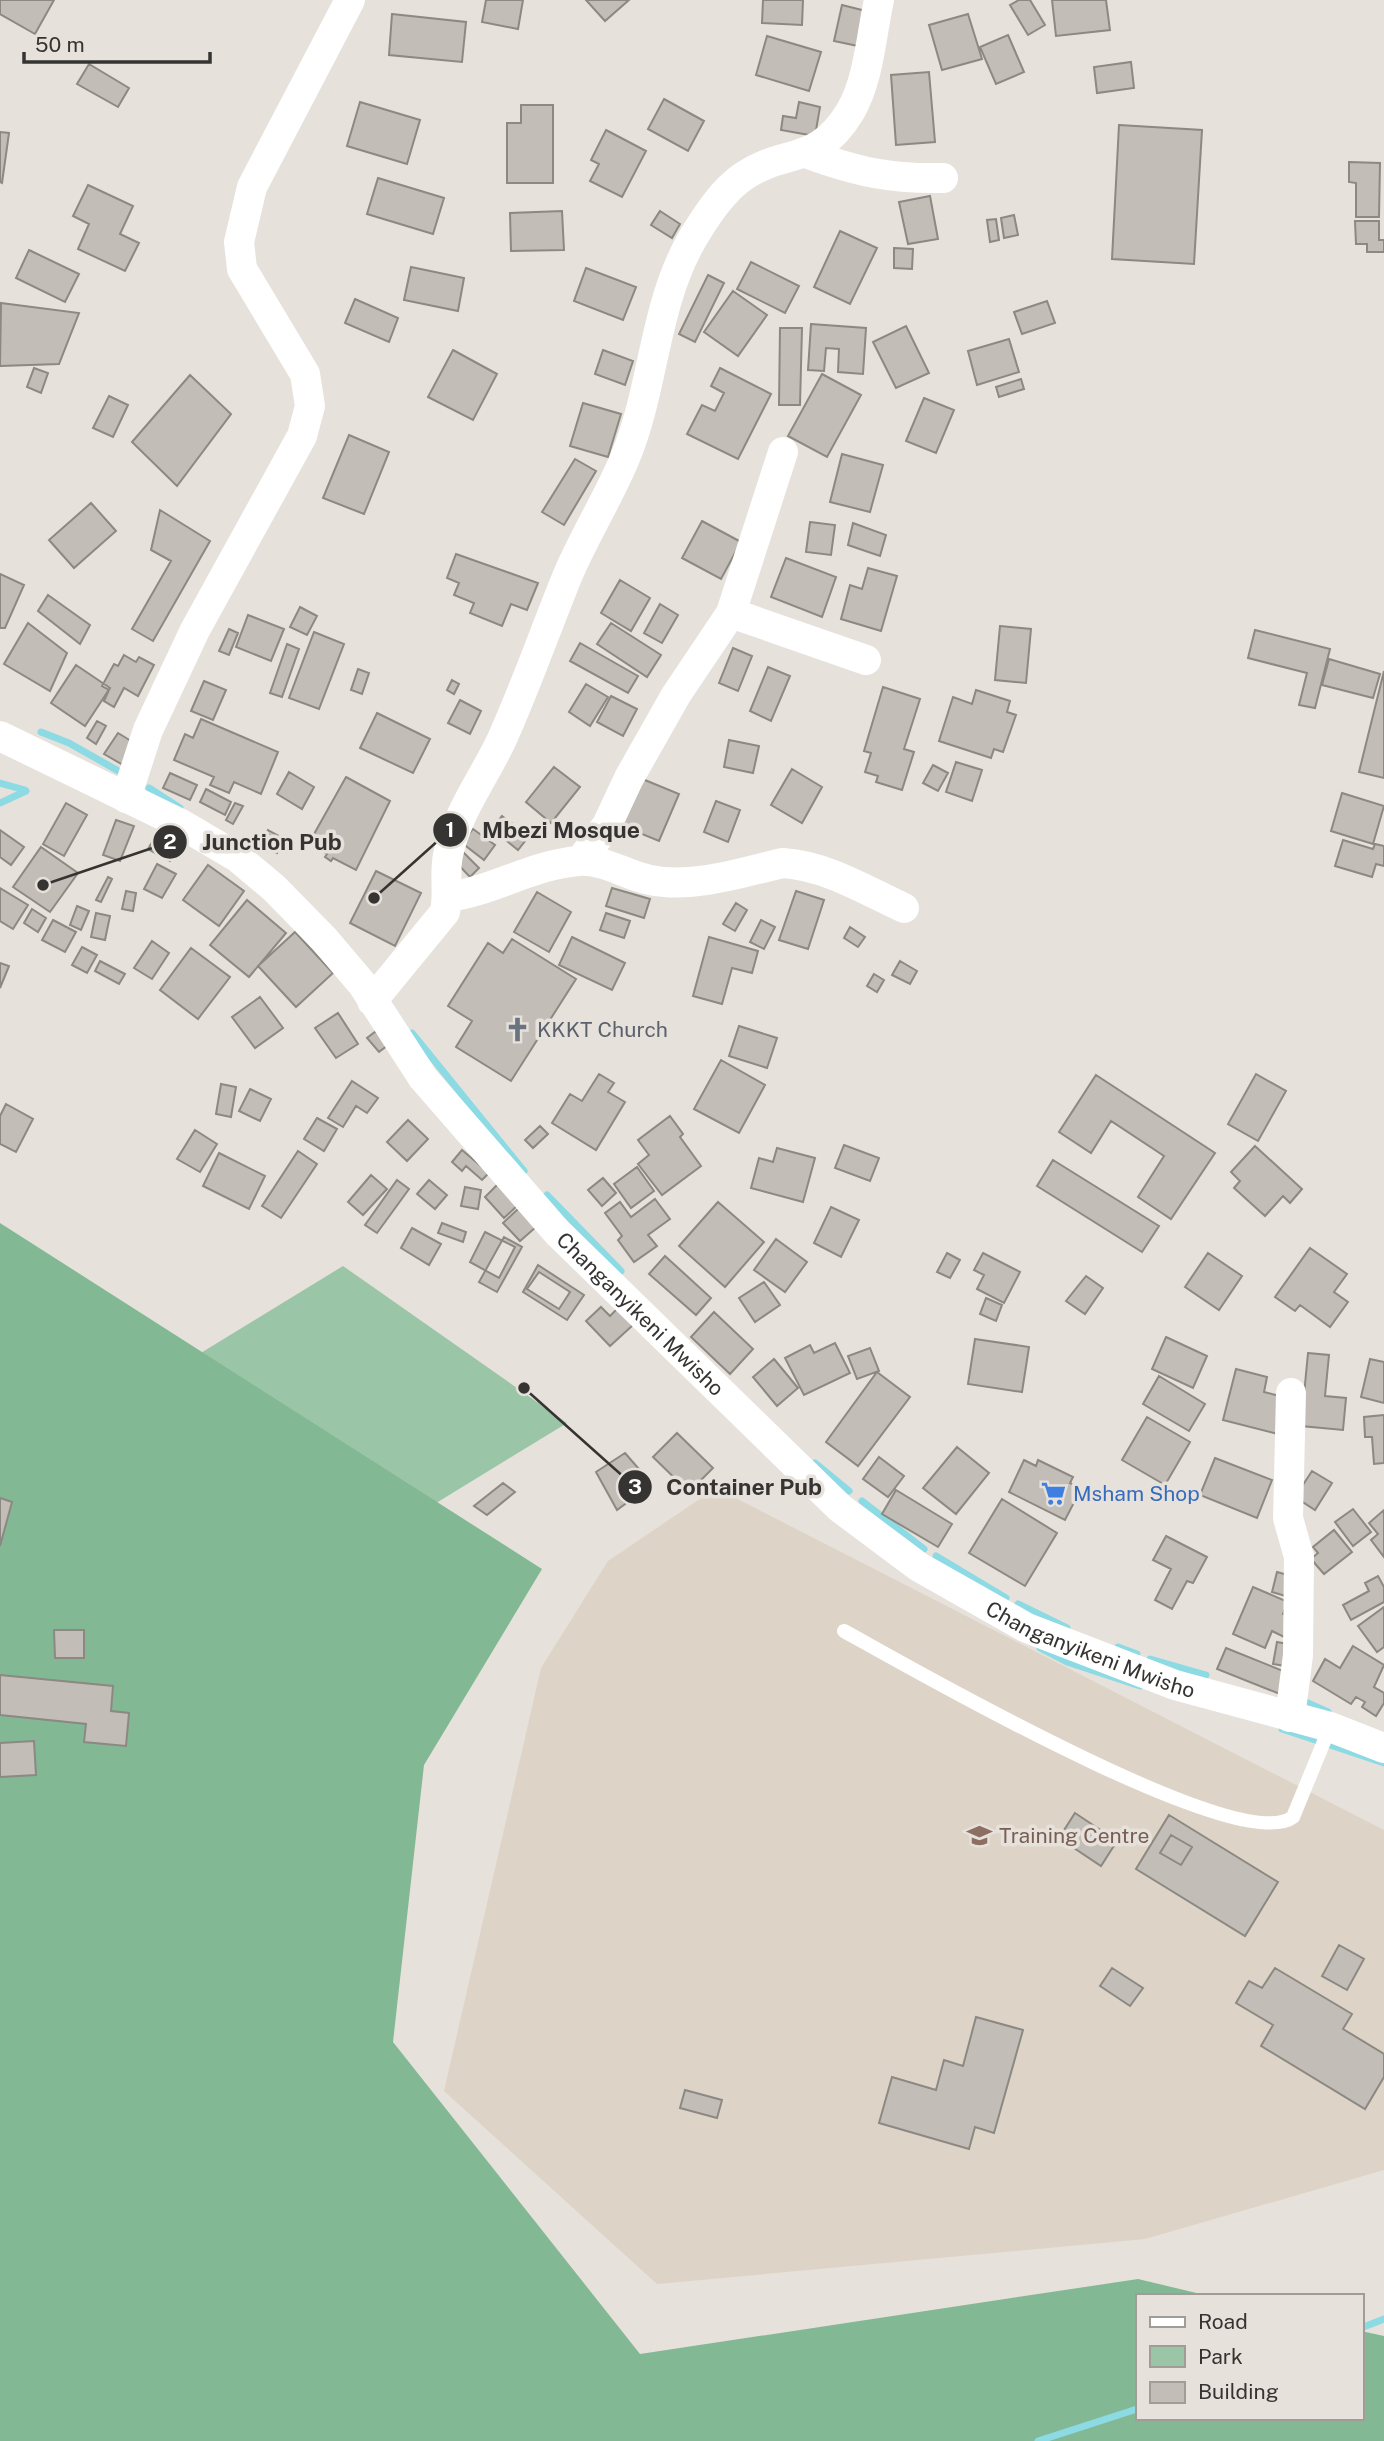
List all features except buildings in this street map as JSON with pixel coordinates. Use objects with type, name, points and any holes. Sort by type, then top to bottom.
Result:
[{"type":"street","points":[[126,798],[148,730],[195,630],[302,436],[310,406],[305,374],[242,269],[239,242],[252,187],[349,0]]},
{"type":"street","points":[[372,1001],[445,912],[448,897],[448,855],[454,836],[501,741],[568,575],[625,459],[642,411],[651,356],[678,268],[693,237],[722,196],[737,182],[769,164],[808,154],[835,133],[851,111],[862,85],[879,0]]},
{"type":"street","points":[[808,154],[849,169],[899,179],[943,178]]},
{"type":"street","points":[[581,860],[607,825],[629,778],[676,695],[731,613],[783,453]]},
{"type":"street","points":[[731,613],[866,660]]},
{"type":"street","name":"Changanyikeni Mwisho","points":[[0,736],[181,824],[237,858],[265,880],[324,939],[372,1001],[424,1078],[557,1232],[840,1508],[919,1567],[1027,1628],[1175,1685],[1330,1727],[1384,1748]]},
{"type":"street","points":[[448,897],[484,890],[558,863],[581,860],[610,864],[648,880],[674,883],[783,863],[831,874],[904,908]]},
{"type":"street","points":[[1290,1717],[1298,1656],[1299,1557],[1288,1518],[1291,1393]]},
{"type":"lane","points":[[844,1631],[1043,1740],[1168,1796],[1247,1820],[1266,1822],[1293,1817],[1330,1727]]},
{"type":"shaded area","points":[[716,1488],[1384,1830],[1384,2170],[1145,2239],[657,2284],[444,2091],[541,1668],[608,1561]]},
{"type":"green space","points":[[0,1223],[542,1569],[424,1765],[393,2042],[640,2354],[1138,2279],[1201,2294],[1136,2294],[1136,2420],[1363,2420],[1363,2331],[1384,2336],[1384,2441],[0,2441]]},
{"type":"green space","points":[[343,1266],[567,1423],[160,1672],[24,1461]]},
{"type":"waterway","points":[[41,732],[69,743],[122,773]]},
{"type":"waterway","points":[[0,783],[25,790]]},
{"type":"waterway","points":[[149,788],[180,808]]},
{"type":"waterway","points":[[0,803],[26,791]]},
{"type":"waterway","points":[[412,1033],[524,1171]]},
{"type":"waterway","points":[[547,1195],[621,1271]]},
{"type":"waterway","points":[[815,1463],[849,1491]]},
{"type":"waterway","points":[[862,1501],[924,1549]]},
{"type":"waterway","points":[[936,1556],[1006,1598]]},
{"type":"waterway","points":[[1018,1604],[1067,1628]]},
{"type":"waterway","points":[[1118,1647],[1137,1654]]},
{"type":"waterway","points":[[1040,1648],[1067,1662],[1140,1686]]},
{"type":"waterway","points":[[1150,1659],[1206,1675]]},
{"type":"waterway","points":[[1301,1700],[1328,1712]]},
{"type":"waterway","points":[[1282,1729],[1384,1763]]},
{"type":"waterway","points":[[1363,2327],[1384,2319]]},
{"type":"waterway","points":[[1038,2441],[1136,2409]]},
{"type":"place","name":"Junction Pub","points":[[43,885]]},
{"type":"place","name":"Mbezi Mosque","points":[[374,898]]},
{"type":"place","name":"KKKT Church","points":[[517,1029]]},
{"type":"place","name":"Container Pub","points":[[524,1388]]},
{"type":"place","name":"Msham Shop","points":[[1053,1493]]},
{"type":"place","name":"Training Centre","points":[[979,1835]]}]
